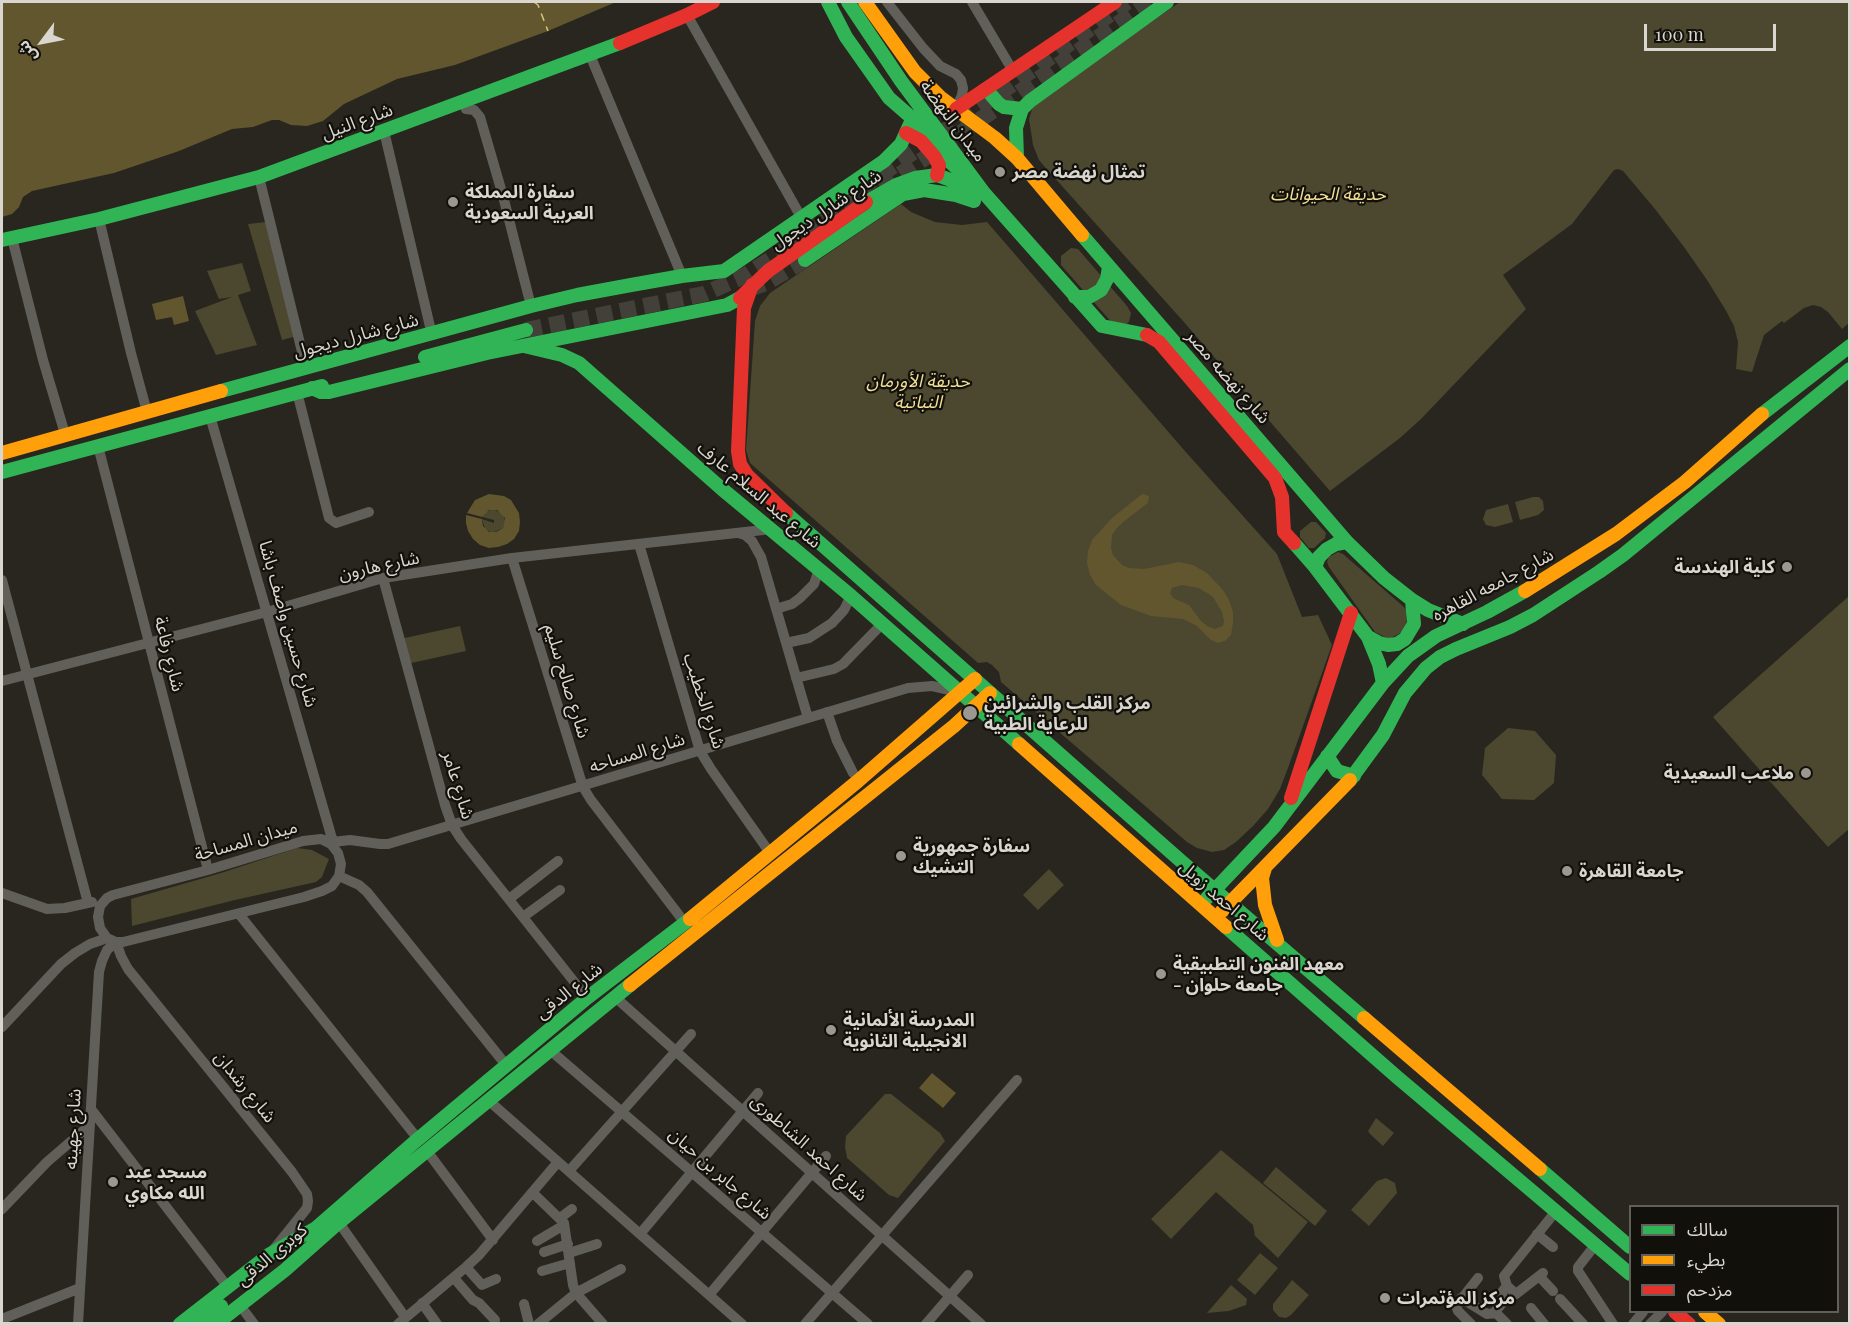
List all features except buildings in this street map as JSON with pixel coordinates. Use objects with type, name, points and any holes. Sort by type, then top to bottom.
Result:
[{"type":"main road","name":"شارع النيل","points":[[7,239],[99,219],[259,177],[590,55],[713,2]]},
{"type":"main road","points":[[828,2],[846,37],[893,103],[913,119],[959,172],[984,193]]},
{"type":"main road","name":"ميدان النهضة","points":[[848,2],[940,135],[984,193]]},
{"type":"main road","name":"ميدان النهضة","points":[[865,2],[906,61],[927,85],[985,130]]},
{"type":"main road","points":[[956,109],[1115,2]]},
{"type":"main road","points":[[1017,158],[1016,128],[1022,109],[1167,2]]},
{"type":"main road","points":[[986,89],[1004,107],[1022,109]]},
{"type":"main road","points":[[801,217],[884,161],[902,144],[913,119]]},
{"type":"main road","name":"شارع نهضه مصر","points":[[985,130],[1017,158],[1347,542],[1384,578],[1412,600],[1428,610],[1463,624]]},
{"type":"main road","points":[[906,134],[921,141],[934,156],[939,165],[937,176]]},
{"type":"main road","name":"شارع شارل ديجول","points":[[312,388],[329,392],[524,346],[727,305],[740,298],[768,271],[887,190],[915,178],[937,176],[984,193]]},
{"type":"main road","points":[[805,260],[903,194],[924,190],[956,195],[999,210]]},
{"type":"main road","name":"شارع نهضه مصر","points":[[984,193],[1102,326],[1144,334],[1159,342],[1275,478],[1282,497],[1284,532],[1315,567],[1368,637],[1379,664],[1383,683]]},
{"type":"main road","name":"شارع شارل ديجول","points":[[2,453],[531,306],[577,295],[682,276],[724,271],[801,217]]},
{"type":"main road","points":[[1076,297],[1089,297],[1101,290],[1107,279],[1109,267]]},
{"type":"main road","name":"شارع عبد السلام عارف","points":[[752,285],[744,308],[738,457],[747,475],[785,513],[975,680]]},
{"type":"main road","name":"شارع شارل ديجول","points":[[2,472],[526,330]]},
{"type":"main road","name":"شارع عبد السلام عارف","points":[[524,346],[562,355],[579,363],[960,693]]},
{"type":"main road","name":"شارع جامعه القاهره","points":[[1200,905],[1257,847],[1383,683],[1397,666],[1420,646],[1533,586],[1616,534],[1685,482],[1758,418],[1850,346]]},
{"type":"main road","points":[[1215,918],[1354,776],[1383,735],[1405,693],[1426,668],[1440,657],[1510,627],[1574,590],[1623,555],[1850,369]]},
{"type":"main road","points":[[1758,418],[1764,423],[1769,434]]},
{"type":"main road","points":[[772,529],[785,513]]},
{"type":"main road","points":[[1315,567],[1319,557],[1327,549],[1347,542]]},
{"type":"main road","points":[[1368,637],[1388,645],[1397,644],[1404,639],[1414,624],[1412,600]]},
{"type":"main road","points":[[1287,810],[1351,614]]},
{"type":"main road","name":"شارع احمد زويل","points":[[975,680],[1215,891],[1629,1246]]},
{"type":"main road","name":"شارع الدقى","points":[[180,1323],[227,1286],[278,1261],[506,1065],[587,998],[685,923],[849,788],[975,680]]},
{"type":"main road","name":"شارع احمد زويل","points":[[960,693],[1397,1077],[1629,1273]]},
{"type":"main road","name":"شارع الدقى","points":[[231,1323],[303,1266],[334,1238],[350,1213],[615,997],[954,726],[990,693]]},
{"type":"main road","points":[[1328,756],[1337,771],[1354,776]]},
{"type":"main road","points":[[1265,868],[1262,878],[1265,905],[1278,943]]},
{"type":"main road","points":[[1289,981],[1294,972],[1304,965]]},
{"type":"main road","name":"كوبرى الدقى","points":[[199,1323],[278,1261],[350,1213]]},
{"type":"main road","name":"كوبرى الدقى","points":[[216,1323],[278,1261]]},
{"type":"main road","points":[[1677,1313],[1689,1323]]},
{"type":"main road","points":[[1707,1313],[1719,1323]]},
{"type":"street","points":[[887,2],[940,66],[961,80],[962,95],[956,109]]},
{"type":"street","points":[[972,2],[1013,71]]},
{"type":"street","points":[[687,15],[801,217]]},
{"type":"street","points":[[590,55],[682,276]]},
{"type":"street","points":[[466,100],[465,109],[474,110],[480,117],[531,306]]},
{"type":"street","points":[[384,131],[432,334]]},
{"type":"street","points":[[259,177],[306,368]]},
{"type":"street","points":[[99,219],[147,412]]},
{"type":"street","points":[[7,239],[65,434]]},
{"type":"street","points":[[297,392],[329,518],[336,523],[369,512]]},
{"type":"street","name":"شارع حسين واصف باشا","points":[[210,416],[333,842]]},
{"type":"street","name":"شارع رفاعة","points":[[98,446],[208,870]]},
{"type":"street","name":"شارع هارون","points":[[2,681],[267,612],[383,578],[512,558],[772,529]]},
{"type":"street","points":[[738,533],[745,535],[757,548],[808,718]]},
{"type":"street","name":"شارع الخطيب","points":[[639,544],[700,751],[770,853]]},
{"type":"street","name":"شارع صالح سليم","points":[[512,558],[583,787],[685,923]]},
{"type":"street","points":[[776,609],[792,604],[800,598],[814,584],[819,569]]},
{"type":"street","name":"شارع عامر","points":[[383,578],[452,825],[460,839],[587,998]]},
{"type":"street","points":[[2,580],[88,903]]},
{"type":"street","points":[[786,643],[809,638],[832,623],[844,610],[850,596]]},
{"type":"street","points":[[796,678],[834,669],[843,664],[882,624]]},
{"type":"street","name":"شارع المساحه","points":[[321,839],[333,842],[350,840],[388,844],[915,686],[940,687],[960,693]]},
{"type":"street","points":[[827,712],[837,741],[853,773]]},
{"type":"street","name":"ميدان المساحة","points":[[107,898],[303,841],[321,839],[331,844],[338,853],[341,864],[339,876]]},
{"type":"street","points":[[509,899],[558,861]]},
{"type":"street","points":[[2,1027],[62,964],[83,948],[111,940],[132,941],[322,891],[332,886],[339,876],[359,885],[367,892],[506,1065]]},
{"type":"street","points":[[523,917],[560,890]]},
{"type":"street","points":[[2,893],[47,909],[65,908],[107,898]]},
{"type":"street","points":[[107,898],[100,906],[98,917],[100,928],[111,940]]},
{"type":"street","points":[[239,914],[418,1139]]},
{"type":"street","name":"شارع جهينه","points":[[78,1323],[99,972],[111,940]]},
{"type":"street","name":"شارع رشدان","points":[[111,940],[128,969],[292,1172],[307,1194],[306,1208],[278,1261]]},
{"type":"street","name":"شارع احمد الشاطورى","points":[[615,997],[981,1323]]},
{"type":"street","points":[[570,1171],[692,1034]]},
{"type":"street","name":"شارع جابر بن حيان","points":[[550,1050],[868,1323]]},
{"type":"street","points":[[805,1323],[1017,1080]]},
{"type":"street","points":[[640,1234],[758,1093]]},
{"type":"street","points":[[488,1100],[742,1323]]},
{"type":"street","points":[[91,1109],[227,1286]]},
{"type":"street","points":[[2,1209],[61,1149],[90,1125]]},
{"type":"street","points":[[427,1151],[493,1240]]},
{"type":"street","points":[[709,1295],[826,1156]]},
{"type":"street","points":[[342,1227],[402,1320],[454,1278],[493,1240],[558,1162]]},
{"type":"street","points":[[532,1192],[562,1221],[576,1293],[603,1323]]},
{"type":"street","points":[[537,1241],[562,1221],[572,1209]]},
{"type":"street","points":[[1556,1211],[1504,1276],[1508,1286],[1516,1293],[1541,1275],[1583,1323]]},
{"type":"street","points":[[1538,1234],[1554,1247]]},
{"type":"street","points":[[542,1271],[569,1253],[597,1244]]},
{"type":"street","points":[[1596,1244],[1578,1267],[1578,1271],[1613,1323]]},
{"type":"street","points":[[544,1252],[569,1253]]},
{"type":"street","points":[[466,1267],[482,1285],[496,1279]]},
{"type":"street","points":[[538,1323],[576,1293],[621,1269]]},
{"type":"street","points":[[926,1323],[968,1275]]},
{"type":"street","points":[[454,1278],[472,1300],[479,1303],[493,1322]]},
{"type":"street","points":[[1472,1323],[1456,1308],[1457,1303],[1478,1278]]},
{"type":"street","points":[[1494,1313],[1503,1302],[1502,1295],[1508,1286]]},
{"type":"street","points":[[2,1319],[80,1288]]},
{"type":"street","points":[[1461,1298],[1487,1314],[1498,1314],[1507,1323]]},
{"type":"street","points":[[422,1304],[431,1321]]},
{"type":"street","points":[[524,1304],[529,1323]]},
{"type":"street","points":[[245,1312],[254,1323]]},
{"type":"green space","name":"حديقة الحيوانات","points":[[1180,2],[1849,2],[1849,323],[1842,329],[1821,307],[1813,305],[1804,308],[1764,335],[1752,372],[1736,369],[1738,342],[1734,326],[1725,309],[1684,247],[1655,209],[1623,171],[1614,170],[1572,224],[1503,275],[1526,309],[1421,419],[1400,438],[1330,491],[1183,321],[1044,166],[1033,145],[1029,119],[1032,109],[1040,99]]},
{"type":"green space","name":"حديقة الأورمان النباتية","points":[[901,204],[911,212],[935,222],[962,225],[987,222],[1277,554],[1302,617],[1318,615],[1332,645],[1280,789],[1268,809],[1253,826],[1224,850],[1212,852],[1197,848],[1187,842],[1001,682],[999,672],[992,665],[987,662],[978,663],[750,463],[746,450],[755,321],[760,306],[770,293]]},
{"type":"green space","points":[[266,222],[297,336],[282,340],[248,224]]},
{"type":"green space","points":[[1071,248],[1078,249],[1127,306],[1131,313],[1129,322],[1123,327],[1114,325],[1061,265],[1061,256]]},
{"type":"green space","points":[[242,263],[251,291],[238,295],[257,345],[216,355],[195,311],[232,297],[219,299],[207,271]]},
{"type":"green space","points":[[1539,497],[1543,501],[1544,510],[1538,515],[1520,520],[1515,502]]},
{"type":"green space","points":[[1508,504],[1513,522],[1495,527],[1486,525],[1483,519],[1486,510]]},
{"type":"green space","points":[[493,509],[503,514],[505,521],[503,528],[492,533],[485,529],[482,519],[494,523],[494,520],[482,517]]},
{"type":"green space","points":[[1311,522],[1316,522],[1326,533],[1325,538],[1314,548],[1309,548],[1300,537],[1300,531]]},
{"type":"green space","points":[[1338,552],[1404,607],[1406,630],[1389,639],[1375,632],[1329,567],[1327,562],[1329,557]]},
{"type":"green space","name":"ملاعب السعيدية","points":[[1849,596],[1849,829],[1828,847],[1713,717]]},
{"type":"green space","points":[[460,626],[466,651],[407,664],[400,639]]},
{"type":"green space","points":[[1508,728],[1535,731],[1556,755],[1554,783],[1534,800],[1502,799],[1482,775],[1485,748]]},
{"type":"green space","points":[[297,848],[312,850],[329,859],[322,877],[316,882],[132,926],[131,899]]},
{"type":"green space","points":[[1049,869],[1064,885],[1038,910],[1023,895]]},
{"type":"green space","points":[[885,1094],[891,1094],[940,1133],[945,1141],[898,1198],[889,1195],[847,1158],[845,1147],[846,1136]]},
{"type":"green space","points":[[1376,1118],[1394,1133],[1383,1146],[1368,1131]]},
{"type":"green space","points":[[1221,1150],[1308,1222],[1278,1258],[1255,1236],[1253,1225],[1216,1192],[1171,1239],[1151,1219]]},
{"type":"green space","points":[[1276,1167],[1327,1211],[1315,1226],[1263,1183]]},
{"type":"green space","points":[[1386,1178],[1395,1183],[1397,1193],[1369,1226],[1351,1210],[1377,1181]]},
{"type":"green space","points":[[1260,1253],[1278,1268],[1255,1295],[1237,1280]]},
{"type":"green space","points":[[1292,1280],[1309,1295],[1291,1315],[1286,1318],[1279,1317],[1273,1310],[1273,1304]]},
{"type":"green space","points":[[1231,1285],[1247,1299],[1246,1305],[1229,1311],[1207,1313]]},
{"type":"shaded area","points":[[2,2],[616,2],[548,31],[455,65],[397,79],[344,104],[323,121],[307,126],[272,120],[253,127],[232,129],[179,151],[114,173],[32,191],[23,197],[19,207],[12,214],[2,217]]},
{"type":"shaded area","points":[[183,296],[189,321],[174,325],[172,317],[156,320],[152,304]]},
{"type":"shaded area","points":[[489,494],[504,496],[511,500],[519,513],[520,522],[519,531],[514,539],[507,544],[489,548],[473,539],[468,531],[466,515],[482,519],[483,526],[489,532],[496,532],[503,528],[505,518],[497,510],[489,510],[482,517],[467,513],[475,500]]},
{"type":"shaded area","points":[[1142,494],[1149,496],[1148,503],[1123,522],[1112,535],[1113,555],[1122,565],[1129,568],[1144,569],[1179,562],[1193,565],[1207,573],[1223,590],[1233,612],[1231,635],[1225,641],[1218,643],[1211,640],[1197,626],[1183,619],[1151,616],[1121,605],[1096,585],[1087,563],[1088,551],[1092,540],[1112,518]],"holes":[[[1182,585],[1199,588],[1213,597],[1222,612],[1223,626],[1215,629],[1207,626],[1189,605],[1173,598],[1170,593],[1172,588]]]},
{"type":"shaded area","points":[[932,1073],[956,1093],[943,1108],[919,1088]]},
{"type":"ferry route","points":[[534,2],[538,5],[548,31]]},
{"type":"tunnel","points":[[781,243],[1017,81],[1127,2]]},
{"type":"tunnel","points":[[880,187],[1149,2]]},
{"type":"tunnel","points":[[526,330],[704,294],[744,276],[796,243]]},
{"type":"tunnel","points":[[749,289],[766,283],[805,260]]},
{"type":"traffic: fast","points":[[828,2],[846,37],[889,98],[920,125],[949,161],[968,179]]},
{"type":"traffic: fast","points":[[848,2],[901,81],[984,193],[1102,326],[1147,335]]},
{"type":"traffic: fast","points":[[1017,158],[1016,128],[1022,109],[1167,2]]},
{"type":"traffic: fast","points":[[2,240],[99,219],[259,177],[620,43]]},
{"type":"traffic: fast","points":[[986,89],[1004,107],[1022,109]]},
{"type":"traffic: fast","points":[[724,271],[884,161],[901,144],[911,122]]},
{"type":"traffic: fast","points":[[866,202],[896,185],[915,178],[937,175],[983,192]]},
{"type":"traffic: fast","points":[[805,260],[903,194],[924,190],[956,195],[974,201]]},
{"type":"traffic: fast","points":[[1082,235],[1347,542],[1384,578],[1412,600],[1428,610],[1463,624]]},
{"type":"traffic: fast","points":[[1075,297],[1089,297],[1101,290],[1107,279],[1109,267]]},
{"type":"traffic: fast","points":[[221,391],[577,295],[682,276],[724,271]]},
{"type":"traffic: fast","points":[[312,388],[321,392],[329,392],[487,353],[727,305],[740,298]]},
{"type":"traffic: fast","points":[[425,357],[526,330]]},
{"type":"traffic: fast","points":[[524,346],[562,355],[579,363],[722,489],[851,596],[1019,744]]},
{"type":"traffic: fast","points":[[1762,414],[1850,346]]},
{"type":"traffic: fast","points":[[1350,780],[1383,735],[1405,693],[1426,668],[1440,657],[1456,649],[1533,615],[1599,572],[1623,555],[1850,369]]},
{"type":"traffic: fast","points":[[2,472],[322,386]]},
{"type":"traffic: fast","points":[[786,513],[1182,862],[1364,1018]]},
{"type":"traffic: fast","points":[[1315,567],[1319,557],[1327,549],[1347,542]]},
{"type":"traffic: fast","points":[[1294,543],[1368,637],[1379,664],[1383,683]]},
{"type":"traffic: fast","points":[[1207,898],[1274,827],[1383,683],[1408,656],[1436,636],[1525,591]]},
{"type":"traffic: fast","points":[[1368,637],[1388,645],[1397,644],[1405,639],[1414,624],[1412,600]]},
{"type":"traffic: fast","points":[[1327,756],[1337,771],[1354,776]]},
{"type":"traffic: fast","points":[[180,1324],[270,1254],[316,1228],[418,1139],[587,998],[690,919]]},
{"type":"traffic: fast","points":[[1226,927],[1397,1077],[1629,1273]]},
{"type":"traffic: fast","points":[[216,1324],[285,1270],[337,1224],[630,985]]},
{"type":"traffic: fast","points":[[1540,1169],[1629,1246]]},
{"type":"traffic: fast","points":[[199,1324],[221,1306]]},
{"type":"traffic: slow","points":[[865,2],[915,72],[940,97],[995,138],[1017,158],[1082,235]]},
{"type":"traffic: slow","points":[[2,453],[221,391]]},
{"type":"traffic: slow","points":[[1525,591],[1616,534],[1685,482],[1762,414]]},
{"type":"traffic: slow","points":[[690,919],[858,781],[975,679]]},
{"type":"traffic: slow","points":[[630,985],[954,726],[990,693]]},
{"type":"traffic: slow","points":[[1019,744],[1226,927]]},
{"type":"traffic: slow","points":[[1222,911],[1350,780]]},
{"type":"traffic: slow","points":[[1265,868],[1262,878],[1265,905],[1277,940]]},
{"type":"traffic: slow","points":[[1364,1018],[1540,1169]]},
{"type":"traffic: slow","points":[[1706,1313],[1719,1324]]},
{"type":"traffic: jam","points":[[620,43],[713,2]]},
{"type":"traffic: jam","points":[[956,109],[1115,2]]},
{"type":"traffic: jam","points":[[906,133],[921,141],[934,156],[939,165],[937,175]]},
{"type":"traffic: jam","points":[[740,298],[768,271],[866,202]]},
{"type":"traffic: jam","points":[[752,285],[744,308],[738,451],[740,464],[747,475],[786,513]]},
{"type":"traffic: jam","points":[[1147,335],[1159,342],[1275,478],[1282,497],[1284,532],[1294,543]]},
{"type":"traffic: jam","points":[[1291,798],[1351,613]]},
{"type":"traffic: jam","points":[[1676,1313],[1689,1324]]},
{"type":"place","name":"تمثال نهضة مصر","points":[[1000,172]]},
{"type":"place","name":"سفارة المملكة العربية السعودية","points":[[453,202]]},
{"type":"place","name":"كلية الهندسة","points":[[1787,567]]},
{"type":"place","name":"مركز القلب والشرائين للرعاية الطبية","points":[[970,713]]},
{"type":"place","name":"ملاعب السعيدية","points":[[1806,773]]},
{"type":"place","name":"سفارة جمهورية التشيك","points":[[901,856]]},
{"type":"place","name":"جامعة القاهرة","points":[[1567,871]]},
{"type":"place","name":"معهد الفنون التطبيقية - جامعة حلوان","points":[[1161,974]]},
{"type":"place","name":"المدرسة الألمانية الانجيلية الثانوية","points":[[831,1030]]},
{"type":"place","name":"مسجد عبد الله مكاوي","points":[[113,1182]]},
{"type":"place","name":"مركز المؤتمرات","points":[[1385,1298]]}]
